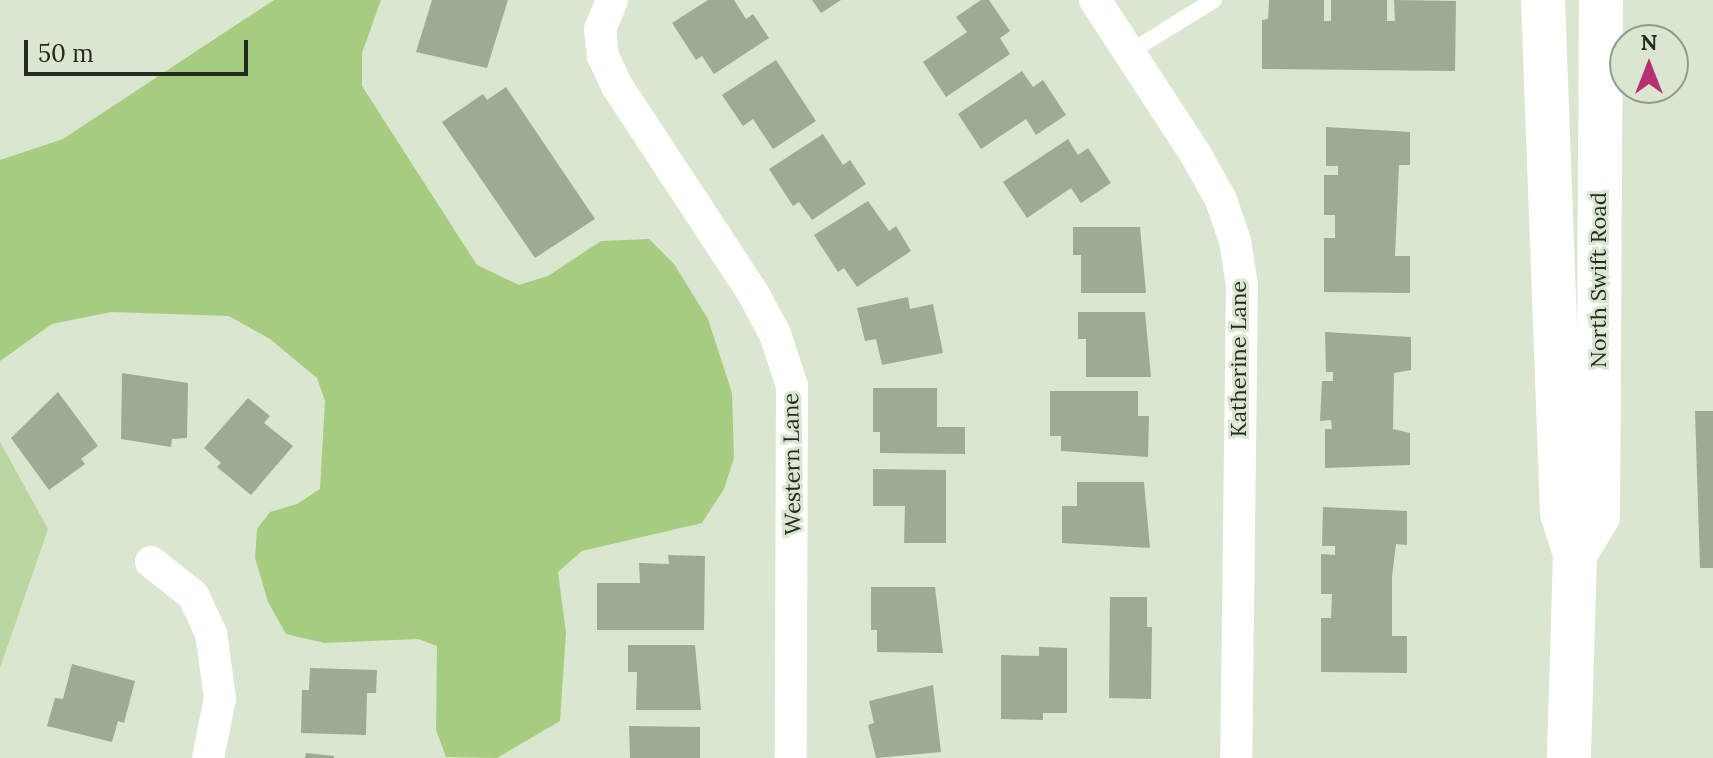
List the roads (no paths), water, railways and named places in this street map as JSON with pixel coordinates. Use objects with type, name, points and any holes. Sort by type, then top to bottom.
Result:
[{"type":"street","name":"Katherine Lane","points":[[1095,0],[1221,200],[1239,270],[1236,758]]},
{"type":"street","name":"North Swift Road","points":[[1543,0],[1542,77],[1562,513],[1575,554],[1569,758]]},
{"type":"street","name":"North Swift Road","points":[[1575,554],[1598,516],[1601,0]]},
{"type":"street","name":"Western Lane","points":[[606,14],[603,56],[617,86],[753,293],[775,334],[792,386],[791,758]]},
{"type":"street","points":[[151,562],[193,595],[211,633],[220,698],[208,758]]},
{"type":"lane","points":[[1130,52],[1214,0]]}]
